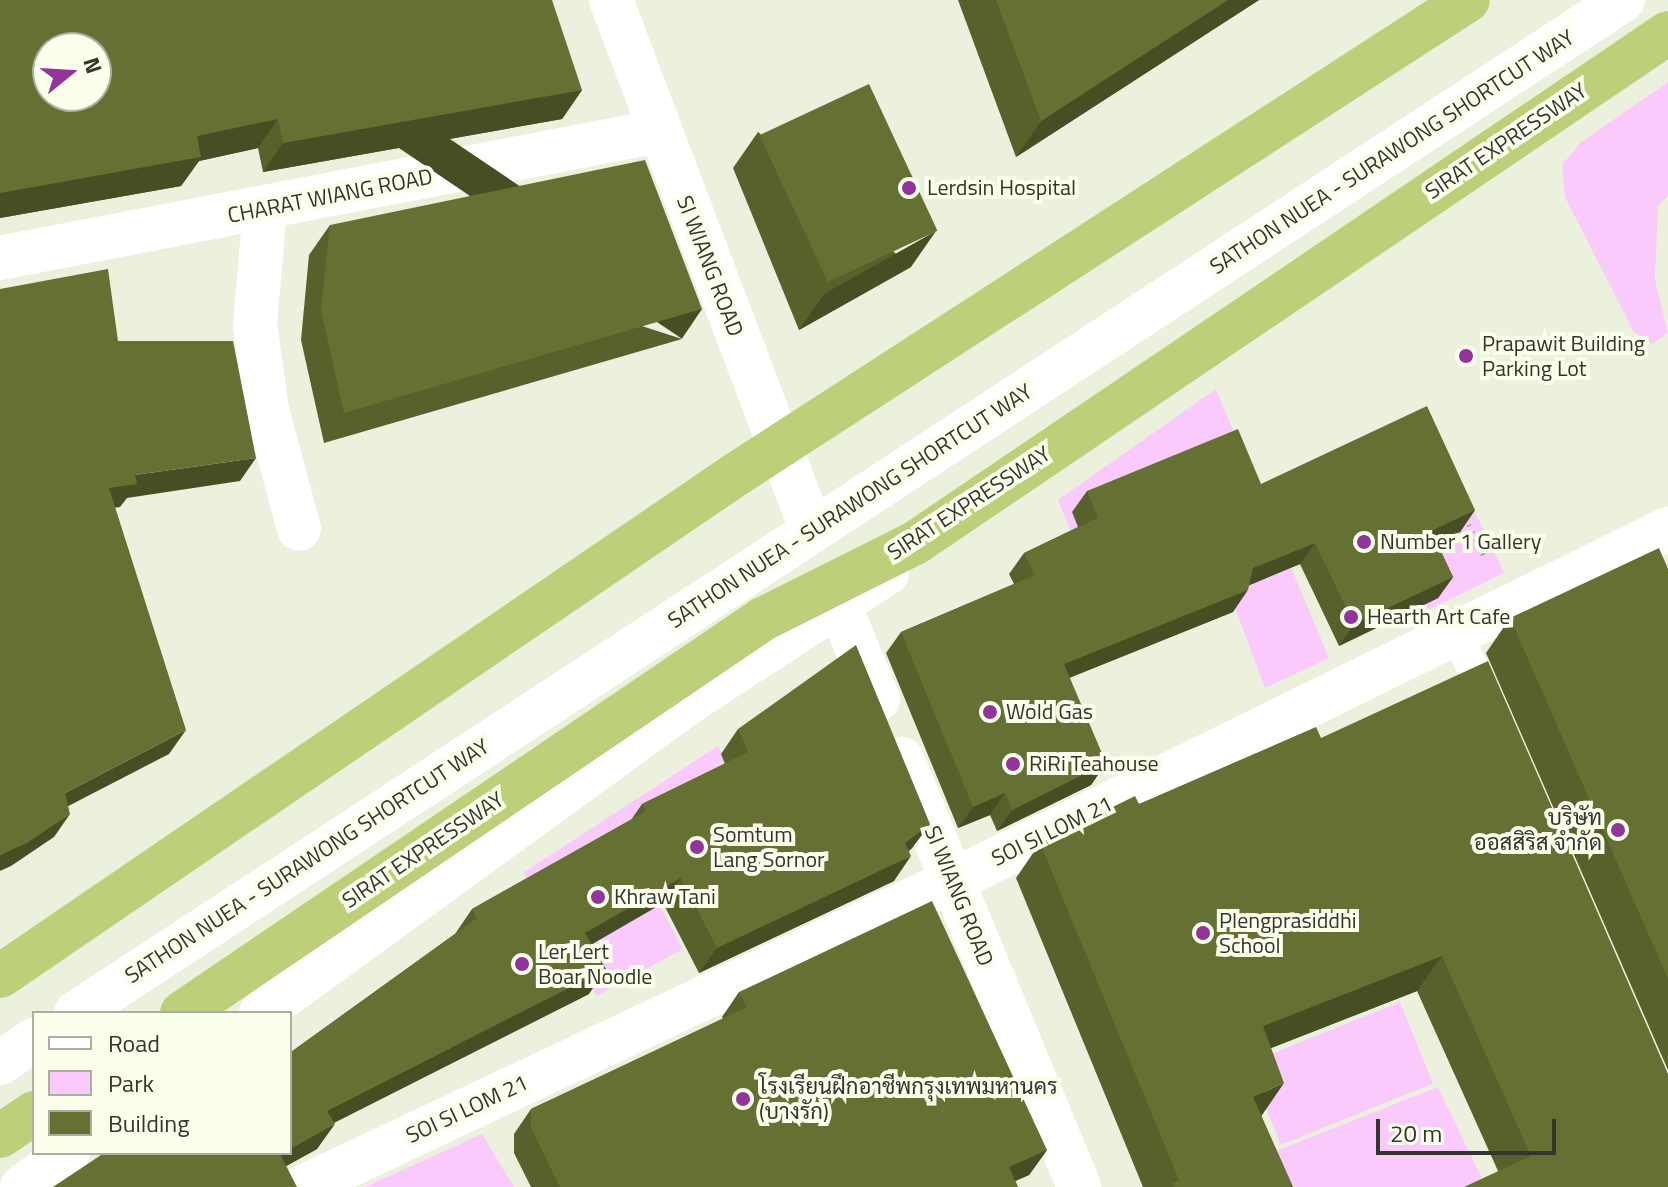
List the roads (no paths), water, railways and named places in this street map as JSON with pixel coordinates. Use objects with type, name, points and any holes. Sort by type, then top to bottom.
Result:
[{"type":"highway","points":[[0,976],[735,475],[1468,0]]},
{"type":"highway","name":"SIRAT EXPRESSWAY","points":[[185,1011],[763,619],[915,543],[1668,33]]},
{"type":"highway","points":[[0,1136],[32,1114]]},
{"type":"street","name":"SI WIANG ROAD","points":[[611,0],[812,531]]},
{"type":"street","name":"SATHON NUEA - SURAWONG SHORTCUT WAY","points":[[79,1011],[1623,0]]},
{"type":"street","points":[[264,1011],[692,700],[1668,53]]},
{"type":"street","name":"CHARAT WIANG ROAD","points":[[0,258],[659,131]]},
{"type":"street","points":[[265,208],[255,325],[267,410],[299,529]]},
{"type":"street","name":"SOI SI LOM 21","points":[[303,1187],[954,880],[1668,529]]},
{"type":"street","name":"SI WIANG ROAD","points":[[839,605],[1079,1187]]},
{"type":"street","points":[[0,1063],[32,1041]]},
{"type":"street","points":[[22,1187],[65,1155]]},
{"type":"lane","points":[[1456,632],[1502,735]]},
{"type":"place","name":"Lerdsin Hospital","points":[[909,188]]},
{"type":"place","name":"Prapawit Building Parking Lot","points":[[1466,356]]},
{"type":"place","name":"Number 1 Gallery","points":[[1364,542]]},
{"type":"place","name":"Hearth Art Cafe","points":[[1351,617]]},
{"type":"place","name":"Wold Gas","points":[[990,712]]},
{"type":"place","name":"RiRi Teahouse","points":[[1013,764]]},
{"type":"place","name":"บริษัท ออสสิริส จำกัด","points":[[1618,830]]},
{"type":"place","name":"Somtum Lang Sornor","points":[[697,847]]},
{"type":"place","name":"Khraw Tani","points":[[598,897]]},
{"type":"place","name":"Plengprasiddhi School","points":[[1203,933]]},
{"type":"place","name":"Ler Lert Boar Noodle","points":[[522,964]]},
{"type":"place","name":"โรงเรียนฝึกอาชีพกรุงเทพมหานคร (บางรัก)","points":[[743,1099]]}]
